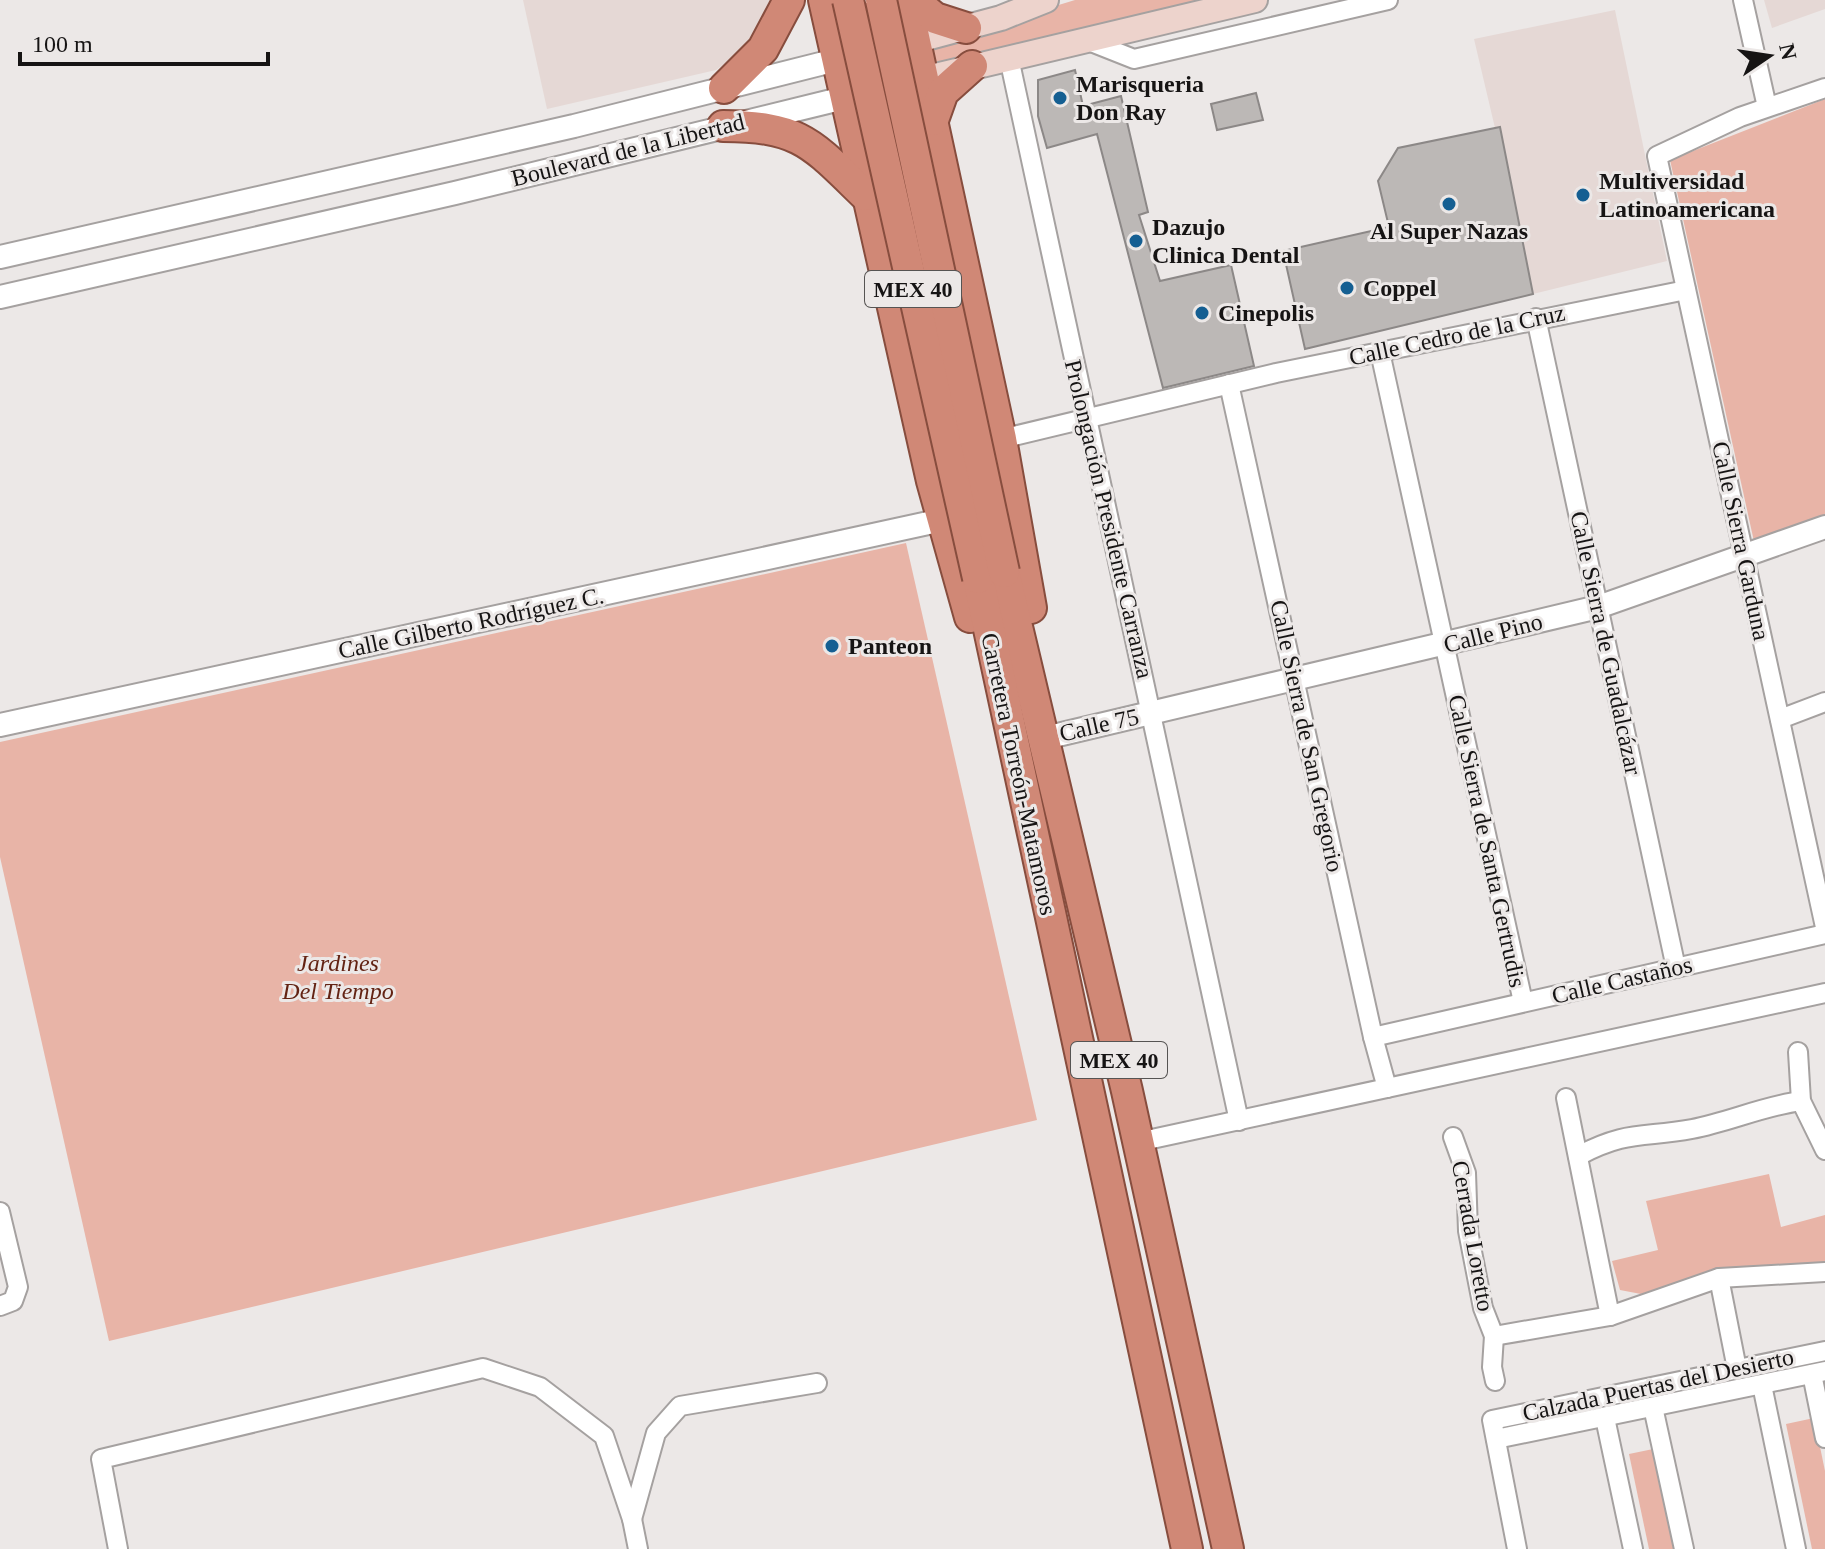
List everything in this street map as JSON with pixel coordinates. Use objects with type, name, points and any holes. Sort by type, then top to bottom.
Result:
[{"type":"highway","points":[[724,88],[763,49],[789,0]]},
{"type":"highway","points":[[824,0],[863,186],[942,520],[964,603],[998,674]]},
{"type":"highway","name":"Carretera Torreón-Matamoros","points":[[848,0],[991,575],[998,674],[1187,1549]]},
{"type":"highway","name":"MEX 40","points":[[881,0],[991,575],[1036,698],[1228,1549]]},
{"type":"highway","points":[[906,0],[1001,439],[1030,600],[1036,698]]},
{"type":"highway","points":[[913,0],[935,18],[966,28]]},
{"type":"highway","points":[[935,129],[943,92],[972,66]]},
{"type":"highway","points":[[723,126],[776,129],[798,136],[863,186]]},
{"type":"highway","points":[[863,186],[886,147],[935,129]]},
{"type":"highway","points":[[1206,1549],[1203,1511],[1212,1475]]},
{"type":"main road","name":"Boulevard de la Libertad","points":[[836,60],[966,28],[999,9],[1046,0]]},
{"type":"main road","name":"Boulevard de la Libertad","points":[[844,98],[1255,0]]},
{"type":"street","points":[[1086,40],[1134,59],[1388,0]]},
{"type":"street","points":[[1743,0],[1767,107],[1825,88]]},
{"type":"street","name":"Prolongación Presidente Carranza","points":[[1009,58],[1086,419],[1153,712],[1239,1121]]},
{"type":"street","name":"Boulevard de la Libertad","points":[[0,257],[574,126],[836,60]]},
{"type":"street","name":"Boulevard de la Libertad","points":[[0,297],[440,196],[844,98]]},
{"type":"street","name":"Calle Sierra Garduna","points":[[1767,107],[1708,130],[1657,156],[1780,719],[1819,870],[1825,927]]},
{"type":"street","name":"Calle Cedro de la Cruz","points":[[1001,439],[1229,384],[1536,318],[1686,290]]},
{"type":"street","name":"Calle Sierra de Guadalcázar","points":[[1536,318],[1676,968]]},
{"type":"street","name":"Calle Sierra de Santa Gertrudis","points":[[1380,352],[1523,1002]]},
{"type":"street","name":"Calle Sierra de San Gregorio","points":[[1229,384],[1373,1037],[1387,1088]]},
{"type":"street","name":"Calle Gilberto Rodríguez C.","points":[[0,725],[942,520]]},
{"type":"street","name":"Calle Pino","points":[[1153,712],[1444,646],[1598,607],[1825,527]]},
{"type":"street","points":[[1780,719],[1825,702]]},
{"type":"street","name":"Calle 75","points":[[1045,738],[1153,712]]},
{"type":"street","name":"Calle Castaños","points":[[1373,1037],[1825,934]]},
{"type":"street","points":[[1138,1142],[1825,993]]},
{"type":"street","points":[[1798,1052],[1801,1101],[1825,1150]]},
{"type":"street","points":[[1566,1098],[1610,1316]]},
{"type":"street","points":[[1578,1156],[1628,1135],[1692,1129],[1769,1105],[1801,1101]]},
{"type":"street","name":"Cerrada Loretto","points":[[1453,1137],[1466,1173],[1468,1231],[1483,1308],[1494,1336],[1492,1367],[1495,1381]]},
{"type":"street","points":[[0,1212],[18,1287],[6,1303]]},
{"type":"street","name":"Cerrada Loretto","points":[[1494,1336],[1610,1316],[1719,1278],[1825,1272]]},
{"type":"street","points":[[1719,1278],[1737,1369]]},
{"type":"street","name":"Calzada Puertas del Desierto","points":[[1818,1373],[1496,1439],[1492,1420],[1825,1351]]},
{"type":"street","points":[[118,1549],[101,1459],[483,1368],[540,1387],[604,1436],[632,1519],[638,1549]]},
{"type":"street","points":[[1818,1373],[1825,1438]]},
{"type":"street","points":[[1705,1375],[1709,1396]]},
{"type":"street","points":[[632,1519],[656,1433],[680,1406],[817,1383]]},
{"type":"street","points":[[1762,1385],[1796,1549]]},
{"type":"street","points":[[1555,1406],[1560,1426]]},
{"type":"street","points":[[1653,1407],[1684,1549]]},
{"type":"street","points":[[1605,1418],[1633,1549]]},
{"type":"street","points":[[1496,1439],[1516,1543],[1499,1549]]},
{"type":"shaded area","points":[[523,0],[775,0],[763,28],[743,50],[716,70],[547,109]]},
{"type":"shaded area","points":[[1764,0],[1825,0],[1825,9],[1772,28]]},
{"type":"shaded area","name":"Multiversidad Latinoamericana","points":[[1615,10],[1667,261],[1533,294],[1500,128],[1495,128],[1474,39]]},
{"type":"green space","points":[[1075,0],[1210,0],[928,69],[920,47]]},
{"type":"green space","points":[[1825,99],[1825,517],[1755,546],[1670,160]]},
{"type":"green space","name":"Jardines Del Tiempo","points":[[906,543],[1037,1120],[109,1341],[0,857],[0,742]]},
{"type":"green space","points":[[1769,1174],[1781,1227],[1825,1215],[1825,1262],[1702,1274],[1641,1294],[1620,1290],[1612,1261],[1658,1250],[1646,1201]]},
{"type":"green space","points":[[1814,1418],[1825,1471],[1825,1549],[1812,1549],[1786,1424]]},
{"type":"green space","points":[[1658,1448],[1679,1549],[1649,1549],[1629,1454]]},
{"type":"building","points":[[1075,70],[1083,106],[1121,96],[1148,212],[1139,215],[1160,281],[1231,265],[1254,366],[1163,388],[1097,134],[1047,148],[1038,116],[1038,80]]},
{"type":"building","points":[[1256,93],[1263,120],[1217,130],[1211,104]]},
{"type":"building","name":"Al Super Nazas","points":[[1500,127],[1533,294],[1305,349],[1283,251],[1389,227],[1378,181],[1398,148]]},
{"type":"place","name":"Marisqueria Don Ray","points":[[1060,98]]},
{"type":"place","name":"Multiversidad Latinoamericana","points":[[1583,195]]},
{"type":"place","name":"Al Super Nazas","points":[[1449,204]]},
{"type":"place","name":"Dazujo Clinica Dental","points":[[1136,241]]},
{"type":"place","name":"Coppel","points":[[1347,288]]},
{"type":"place","name":"Cinepolis","points":[[1202,313]]},
{"type":"place","name":"Panteon","points":[[832,646]]}]
